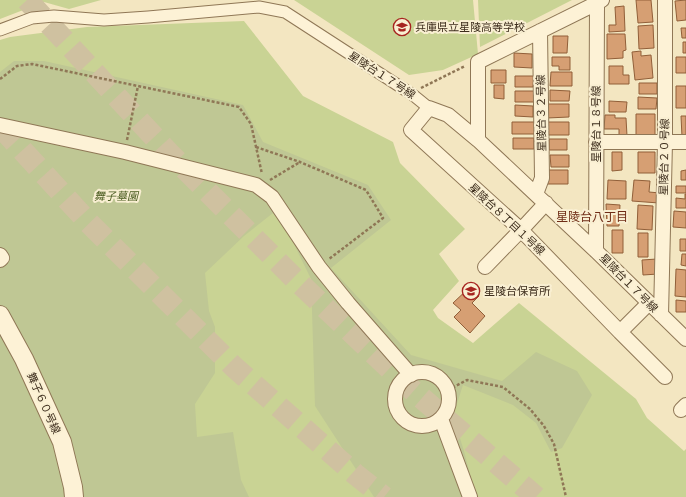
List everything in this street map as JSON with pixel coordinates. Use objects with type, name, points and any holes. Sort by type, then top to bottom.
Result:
[{"type":"street","name":"星陵台２０号線","points":[[661,315],[665,0]]},
{"type":"street","points":[[478,140],[478,62],[600,1]]},
{"type":"street","name":"星陵台１８号線","points":[[596,251],[596,142],[600,1]]},
{"type":"street","name":"星陵台１７号線","points":[[0,30],[32,18],[54,16],[104,20],[259,7],[285,12],[414,95],[429,108],[448,115],[478,140],[541,198],[686,339]]},
{"type":"street","name":"星陵台３２号線","points":[[540,31],[541,198]]},
{"type":"street","name":"星陵台８丁目１号線","points":[[429,108],[412,130],[521,230],[664,377]]},
{"type":"street","points":[[0,125],[125,152],[259,187],[272,197],[319,267],[348,303],[411,374]]},
{"type":"street","points":[[596,142],[686,142]]},
{"type":"street","points":[[485,267],[521,230],[541,198]]},
{"type":"street","points":[[0,255],[2,258],[0,260]]},
{"type":"street","points":[[620,332],[648,303]]},
{"type":"street","name":"舞子６０号線","points":[[0,315],[24,359],[62,442],[74,497]]},
{"type":"street","points":[[418,372],[433,374],[439,378],[448,390],[449,405],[441,419],[435,424],[427,426],[410,424],[398,412],[395,398],[396,391],[405,378],[411,374],[418,372]]},
{"type":"street","points":[[441,419],[470,497]]},
{"type":"path","points":[[414,95],[422,87],[471,63],[478,62]]},
{"type":"path","points":[[0,79],[17,66],[32,64],[239,107],[252,124],[262,173],[259,187]]},
{"type":"path","points":[[125,152],[138,86]]},
{"type":"path","points":[[256,147],[300,162],[366,190],[383,218],[319,267]]},
{"type":"path","points":[[259,187],[300,162]]},
{"type":"path","points":[[448,390],[467,380],[503,387],[530,409],[544,426],[554,444],[566,497]]},
{"type":"green space","points":[[0,0],[101,0],[69,9],[44,2],[0,19]]},
{"type":"green space","name":"兵庫県立星陵高等学校","points":[[294,0],[473,0],[478,54],[443,70],[409,75]]},
{"type":"green space","points":[[478,0],[572,0],[480,47]]},
{"type":"green space","points":[[244,21],[303,96],[393,142],[400,163],[465,229],[439,254],[459,281],[433,310],[438,318],[473,343],[519,303],[636,399],[647,418],[684,451],[686,449],[686,497],[207,497],[178,440],[0,118],[0,40],[10,37],[87,27]]},
{"type":"green space","name":"舞子墓園","points":[[14,61],[44,61],[243,105],[263,142],[368,185],[391,220],[331,268],[411,355],[502,381],[536,352],[577,371],[592,395],[562,448],[551,452],[536,423],[513,405],[463,385],[453,416],[476,497],[374,497],[315,406],[311,279],[290,236],[273,213],[244,236],[205,273],[209,311],[215,327],[215,373],[195,404],[197,437],[233,432],[241,480],[249,497],[0,497],[0,72]]},
{"type":"building","points":[[636,0],[651,0],[653,22],[638,23]]},
{"type":"building","points":[[686,0],[686,20],[677,21],[675,1]]},
{"type":"building","points":[[624,6],[625,31],[609,32],[609,25],[616,25],[615,7]]},
{"type":"building","points":[[653,25],[654,48],[639,49],[638,26]]},
{"type":"building","points":[[681,28],[686,28],[686,38],[682,38]]},
{"type":"building","points":[[607,34],[625,34],[626,50],[623,51],[623,58],[607,59]]},
{"type":"building","points":[[553,36],[568,36],[567,53],[553,53]]},
{"type":"building","points":[[683,42],[686,42],[686,53],[683,53]]},
{"type":"building","points":[[641,51],[641,56],[651,55],[653,78],[635,80],[632,52]]},
{"type":"building","points":[[514,53],[532,54],[532,68],[514,67]]},
{"type":"building","points":[[552,57],[570,57],[570,70],[559,70],[559,66],[552,66]]},
{"type":"building","points":[[676,57],[686,57],[686,73],[676,73]]},
{"type":"building","points":[[609,66],[623,66],[623,75],[629,75],[629,84],[609,84]]},
{"type":"building","points":[[491,70],[506,70],[506,83],[491,83]]},
{"type":"building","points":[[551,72],[572,72],[572,86],[550,86]]},
{"type":"building","points":[[515,76],[534,76],[533,87],[515,87]]},
{"type":"building","points":[[639,83],[657,83],[657,94],[639,94]]},
{"type":"building","points":[[494,85],[504,85],[504,99],[494,98]]},
{"type":"building","points":[[676,86],[686,86],[686,108],[676,108]]},
{"type":"building","points":[[550,90],[570,91],[569,101],[550,101]]},
{"type":"building","points":[[515,91],[535,91],[535,102],[515,102]]},
{"type":"building","points":[[638,97],[657,98],[656,109],[638,109]]},
{"type":"building","points":[[609,101],[627,102],[626,112],[609,112]]},
{"type":"building","points":[[547,104],[569,104],[569,117],[547,118]]},
{"type":"building","points":[[515,105],[533,106],[533,117],[515,116]]},
{"type":"building","points":[[636,114],[655,114],[655,138],[636,137]]},
{"type":"building","points":[[605,115],[615,115],[615,118],[626,118],[627,136],[619,136],[619,129],[604,129]]},
{"type":"building","points":[[681,116],[686,116],[686,137],[682,137]]},
{"type":"building","points":[[512,122],[536,122],[536,134],[512,134]]},
{"type":"building","points":[[548,122],[569,122],[569,135],[548,135]]},
{"type":"building","points":[[513,138],[534,138],[534,149],[513,149]]},
{"type":"building","points":[[549,139],[567,139],[567,150],[549,150]]},
{"type":"building","points":[[612,152],[622,152],[622,170],[612,171]]},
{"type":"building","points":[[638,152],[655,152],[655,173],[638,173]]},
{"type":"building","points":[[550,155],[569,155],[569,167],[551,167]]},
{"type":"building","points":[[547,170],[568,170],[568,184],[547,184]]},
{"type":"building","points":[[686,170],[686,180],[681,180],[681,171]]},
{"type":"building","points":[[608,180],[626,181],[626,199],[607,199]]},
{"type":"building","points":[[634,180],[650,181],[649,192],[660,193],[659,203],[632,201]]},
{"type":"building","points":[[676,186],[686,186],[686,193],[676,193]]},
{"type":"building","points":[[685,194],[686,208],[676,208],[676,198],[685,199]]},
{"type":"building","points":[[606,204],[620,205],[619,226],[607,226]]},
{"type":"building","points":[[638,205],[653,206],[652,230],[637,229]]},
{"type":"building","points":[[674,211],[686,212],[686,228],[673,227]]},
{"type":"building","points":[[612,230],[623,230],[623,253],[612,253]]},
{"type":"building","points":[[638,233],[648,233],[648,257],[638,257]]},
{"type":"building","points":[[680,239],[686,239],[686,251],[680,251]]},
{"type":"building","points":[[682,254],[686,254],[686,266],[681,265]]},
{"type":"building","points":[[657,259],[658,274],[643,275],[642,260]]},
{"type":"building","points":[[676,269],[686,270],[686,297],[675,296]]},
{"type":"building","points":[[470,287],[479,296],[472,303],[485,316],[470,333],[454,317],[461,310],[453,303]]},
{"type":"building","points":[[676,300],[686,301],[686,312],[676,312]]},
{"type":"tunnel","points":[[27,0],[169,153],[295,279],[409,387],[536,497]]},
{"type":"tunnel","points":[[0,126],[89,223],[234,367],[355,474],[384,497]]},
{"type":"place","name":"兵庫県立星陵高等学校","points":[[402,27]]},
{"type":"place","name":"星陵台保育所","points":[[471,291]]},
{"type":"district","name":"星陵台八丁目","points":[[592,217]]}]
